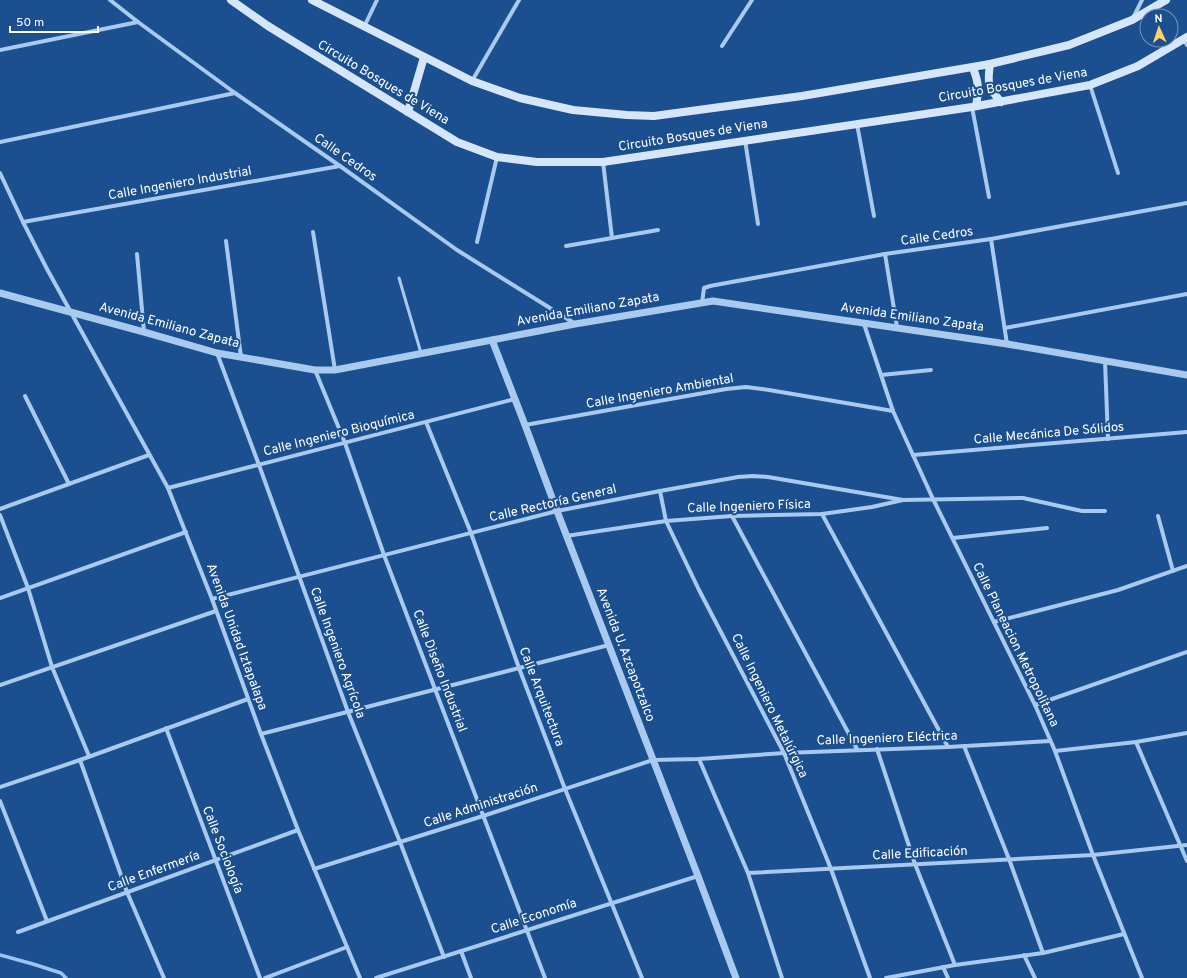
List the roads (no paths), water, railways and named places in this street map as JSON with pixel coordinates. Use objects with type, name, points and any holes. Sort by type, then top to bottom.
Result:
[{"type":"main road","name":"Circuito Bosques de Viena","points":[[231,0],[268,26],[457,142],[497,157],[537,162],[603,162],[1001,102],[1090,85],[1138,66],[1186,40]]},
{"type":"main road","name":"Circuito Bosques de Viena","points":[[312,0],[472,81],[520,98],[573,110],[654,116],[802,96],[973,68],[1069,45],[1132,20],[1166,0]]},
{"type":"main road","points":[[408,112],[424,58]]},
{"type":"main road","points":[[990,64],[988,78],[989,84],[991,90],[1001,102]]},
{"type":"main road","points":[[973,68],[978,85],[974,107]]},
{"type":"street","name":"Calle Cedros","points":[[110,0],[235,93],[458,250],[575,324]]},
{"type":"street","points":[[364,27],[377,0]]},
{"type":"street","points":[[472,81],[519,0]]},
{"type":"street","points":[[722,46],[752,0]]},
{"type":"street","points":[[1132,20],[1142,0]]},
{"type":"street","points":[[0,50],[138,22]]},
{"type":"street","points":[[1090,85],[1118,173]]},
{"type":"street","points":[[0,142],[235,93]]},
{"type":"street","points":[[974,107],[989,197]]},
{"type":"street","points":[[857,124],[874,216]]},
{"type":"street","points":[[744,140],[758,224]]},
{"type":"street","points":[[477,242],[497,157]]},
{"type":"street","points":[[603,162],[612,238]]},
{"type":"street","name":"Calle Ingeniero Industrial","points":[[23,222],[340,166]]},
{"type":"street","name":"Avenida Unidad Iztapalapa","points":[[0,173],[23,222],[71,313],[168,488],[212,599],[298,830],[360,978]]},
{"type":"street","name":"Calle Cedros","points":[[702,303],[704,288],[710,286],[885,254],[991,239],[1187,203]]},
{"type":"street","points":[[566,246],[658,230]]},
{"type":"street","points":[[313,232],[335,370]]},
{"type":"street","points":[[991,239],[1007,344]]},
{"type":"street","points":[[226,241],[241,358]]},
{"type":"street","points":[[137,254],[144,332]]},
{"type":"street","points":[[885,254],[897,327]]},
{"type":"street","name":"Avenida Emiliano Zapata","points":[[0,293],[217,353],[315,370],[335,370],[575,324],[712,301],[1007,344],[1187,375]]},
{"type":"street","points":[[1004,328],[1187,294]]},
{"type":"street","name":"Calle Planeacion Metropolitana","points":[[864,324],[893,411],[933,499],[1035,705],[1055,751],[1093,855],[1142,978]]},
{"type":"street","name":"Avenida U. Azcapotzalco","points":[[492,340],[736,978]]},
{"type":"street","name":"Calle Ingeniero Agrícola","points":[[217,353],[348,712],[444,957]]},
{"type":"street","points":[[1105,361],[1108,438]]},
{"type":"street","name":"Calle Diseño Industrial","points":[[315,370],[346,442],[384,555],[545,978]]},
{"type":"street","points":[[881,375],[931,370]]},
{"type":"street","name":"Calle Ingeniero Ambiental","points":[[525,426],[726,389],[746,387],[893,411]]},
{"type":"street","points":[[25,396],[69,484]]},
{"type":"street","name":"Calle Ingeniero Bioquímica","points":[[168,488],[515,399]]},
{"type":"street","name":"Calle Arquitectura","points":[[426,422],[471,533],[519,668],[565,789],[642,978]]},
{"type":"street","name":"Calle Mecánica De Sólidos","points":[[913,455],[1187,432]]},
{"type":"street","points":[[0,509],[149,455]]},
{"type":"street","name":"Calle Rectoría General","points":[[212,599],[557,511],[738,477],[768,477],[903,500]]},
{"type":"street","name":"Calle Ingeniero Metalúrgica","points":[[660,491],[666,521],[699,590],[784,753],[831,869],[870,978]]},
{"type":"street","name":"Calle Ingeniero Física","points":[[566,536],[666,521],[732,516],[822,514],[872,507],[903,500],[1023,498],[1082,511],[1104,511]]},
{"type":"street","points":[[822,514],[948,746]]},
{"type":"street","points":[[0,515],[28,588],[52,667],[89,756]]},
{"type":"street","points":[[732,516],[857,749]]},
{"type":"street","points":[[1158,516],[1173,571]]},
{"type":"street","points":[[952,538],[1047,528]]},
{"type":"street","points":[[0,598],[186,532]]},
{"type":"street","points":[[994,622],[1118,590],[1187,566]]},
{"type":"street","points":[[0,685],[216,611]]},
{"type":"street","points":[[261,734],[609,645]]},
{"type":"street","points":[[1035,705],[1187,652]]},
{"type":"street","points":[[0,787],[80,760],[248,699]]},
{"type":"street","name":"Calle Sociología","points":[[166,728],[260,978]]},
{"type":"street","points":[[1055,751],[1136,742],[1187,733]]},
{"type":"street","name":"Calle Ingeniero Eléctrica","points":[[653,760],[698,759],[857,749],[964,746],[1050,741]]},
{"type":"street","points":[[1136,742],[1187,861]]},
{"type":"street","points":[[964,746],[1043,952]]},
{"type":"street","points":[[877,749],[916,864],[955,965]]},
{"type":"street","points":[[698,759],[748,873],[782,978]]},
{"type":"street","points":[[80,760],[127,892],[164,978]]},
{"type":"street","name":"Calle Administración","points":[[314,870],[653,760]]},
{"type":"street","points":[[0,801],[47,921]]},
{"type":"street","name":"Calle Enfermería","points":[[18,932],[298,830]]},
{"type":"street","name":"Calle Edificación","points":[[748,873],[1093,855],[1187,845]]},
{"type":"street","name":"Calle Economía","points":[[376,978],[698,876]]},
{"type":"street","points":[[886,978],[955,965],[1043,952],[1124,934]]},
{"type":"street","points":[[265,978],[277,976],[346,947]]},
{"type":"street","points":[[461,951],[471,978]]},
{"type":"street","points":[[1024,955],[1035,978]]},
{"type":"street","points":[[943,967],[948,978]]},
{"type":"lane","points":[[399,278],[421,354]]},
{"type":"waterway","points":[[0,955],[61,973],[66,978]]}]
